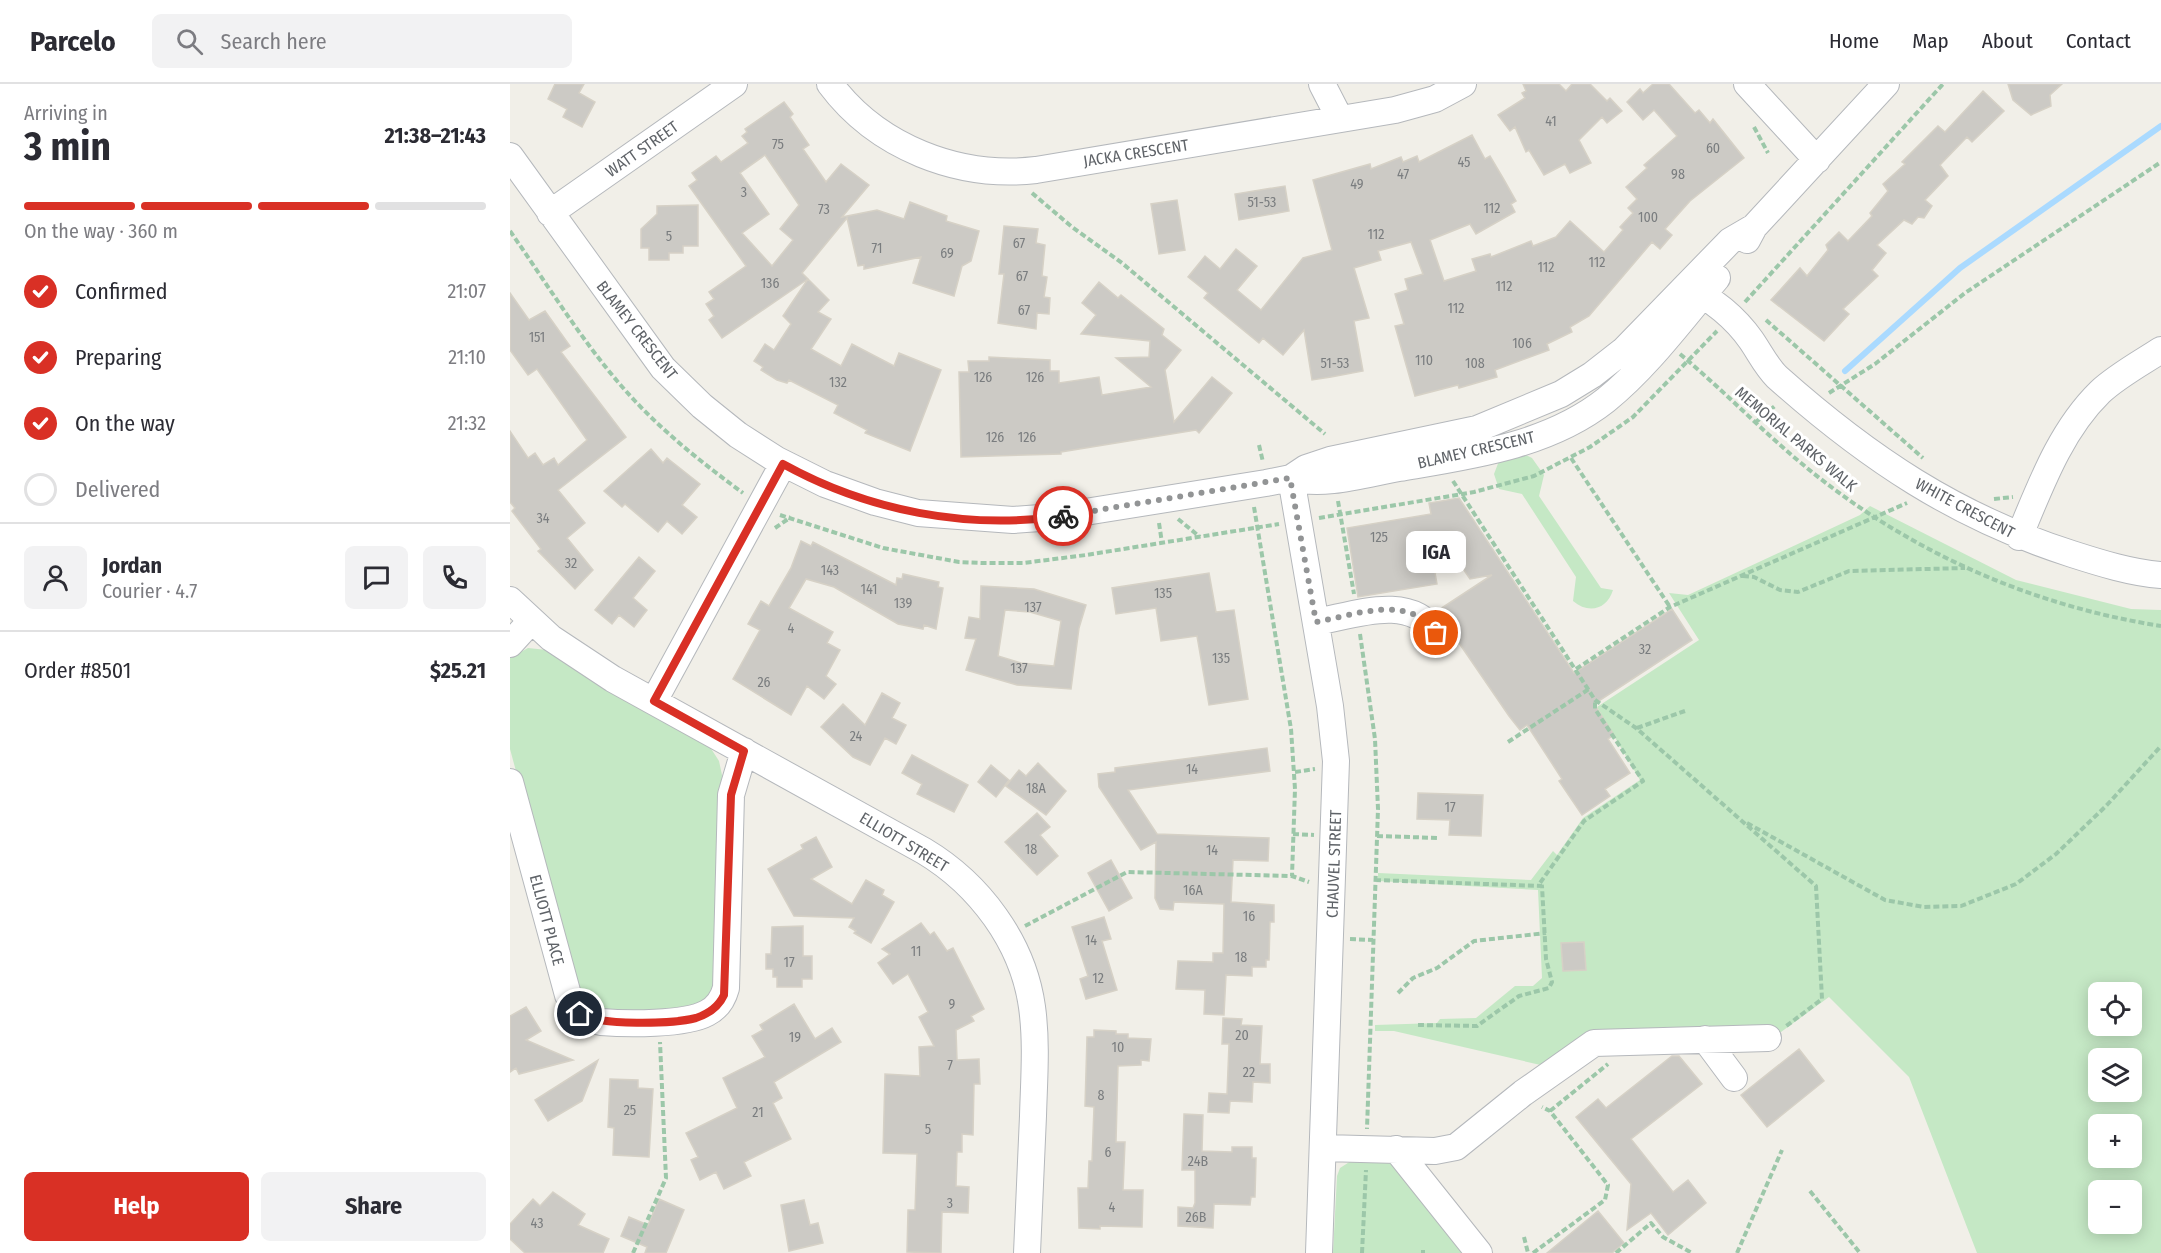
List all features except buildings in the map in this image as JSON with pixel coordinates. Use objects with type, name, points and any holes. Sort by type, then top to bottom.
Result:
[{"type":"street","name":"WATT STREET","points":[[550,213],[734,84]]},
{"type":"street","name":"JACKA CRESCENT","points":[[830,84],[858,115],[896,142],[953,165],[1006,171],[1036,170],[1413,106],[1435,99],[1463,84]]},
{"type":"street","points":[[1322,84],[1340,119]]},
{"type":"street","points":[[1747,84],[1817,160]]},
{"type":"street","name":"BLAMEY CRESCENT","points":[[1290,478],[1314,482],[1334,479],[1419,453],[1547,402],[1592,375],[1694,297],[1742,249],[1754,227],[1886,84]]},
{"type":"street","name":"BLAMEY CRESCENT","points":[[510,156],[663,368],[718,419],[783,464],[843,491],[885,505],[927,515],[978,519],[1046,519],[1290,478],[1321,462],[1419,453],[1484,452],[1531,439],[1575,419],[1609,397],[1665,341],[1694,297]]},
{"type":"street","name":"WHITE CRESCENT","points":[[1694,297],[1745,354],[1768,367],[1810,405],[1870,452],[1929,492],[2019,537],[2085,558],[2161,575]]},
{"type":"street","points":[[2019,537],[2067,434],[2100,392],[2161,350]]},
{"type":"street","points":[[1592,375],[1609,397]]},
{"type":"street","points":[[1484,452],[1496,423],[1531,439]]},
{"type":"street","points":[[654,701],[783,464]]},
{"type":"street","name":"CHAUVEL STREET","points":[[1290,478],[1334,728],[1336,761],[1332,938],[1319,1253]]},
{"type":"street","name":"ELLIOTT STREET","points":[[510,600],[531,621],[588,663],[940,861],[970,886],[1006,935],[1027,981],[1034,1024],[1027,1253]]},
{"type":"street","points":[[1316,622],[1390,609],[1407,610],[1424,618],[1436,633]]},
{"type":"street","points":[[510,645],[531,621]]},
{"type":"street","name":"ELLIOTT PLACE","points":[[510,782],[568,995],[574,1008],[588,1018],[601,1022],[692,1018],[706,1014],[720,1002],[725,992],[731,795],[744,751]]},
{"type":"street","points":[[1396,1149],[1435,1151],[1456,1147],[1588,1044],[1603,1041],[1768,1038]]},
{"type":"street","points":[[1705,1039],[1734,1078]]},
{"type":"street","points":[[1324,1148],[1371,1135],[1396,1149],[1479,1253]]},
{"type":"path","points":[[1740,307],[1943,84]]},
{"type":"path","points":[[1810,405],[1875,364],[1965,293],[2161,162]]},
{"type":"path","points":[[1006,171],[1072,227],[1122,263],[1325,434]]},
{"type":"path","points":[[510,231],[594,351],[633,399],[684,447],[760,506],[774,514],[792,516],[883,548],[959,562],[1023,563],[1462,494],[1522,480],[1571,458],[1633,417],[1712,336]]},
{"type":"path","points":[[1745,302],[1753,309]]},
{"type":"path","points":[[1761,316],[1933,464]]},
{"type":"path","name":"MEMORIAL PARKS WALK","points":[[1689,361],[1798,460],[1874,518],[1917,544],[1966,568],[2043,598],[2161,626]]},
{"type":"path","points":[[1571,458],[1670,607]]},
{"type":"path","points":[[1334,479],[1375,739],[1377,836],[1373,940],[1371,1135],[1362,1253]]},
{"type":"path","points":[[1251,485],[1291,729],[1295,789],[1292,876]]},
{"type":"path","points":[[1576,669],[1670,607],[1929,492]]},
{"type":"path","points":[[1462,494],[1595,700],[1636,728],[1816,886],[1822,999],[1768,1038]]},
{"type":"path","points":[[1992,499],[2019,496],[2034,501]]},
{"type":"path","points":[[1738,577],[1754,577],[1780,590],[1798,592],[1849,571],[1966,568]]},
{"type":"path","points":[[1508,742],[1589,689]]},
{"type":"path","points":[[1418,1025],[1477,1026],[1519,996],[1550,988],[1552,982],[1546,959],[1546,933],[1540,883],[1584,821],[1643,781],[1595,709],[1595,700]]},
{"type":"path","points":[[1636,728],[1685,711]]},
{"type":"path","points":[[1738,818],[1885,900],[1924,907],[1961,906],[2016,884],[2056,854],[2106,806],[2161,746]]},
{"type":"path","points":[[1377,836],[1438,838]]},
{"type":"path","points":[[1006,935],[1127,872],[1292,876],[1308,880],[1312,888]]},
{"type":"path","points":[[1375,879],[1542,886]]},
{"type":"path","points":[[1398,993],[1413,978],[1437,968],[1474,941],[1546,933]]},
{"type":"path","points":[[1332,938],[1373,940]]},
{"type":"path","points":[[633,1253],[666,1178],[659,1021]]},
{"type":"path","points":[[1550,1111],[1611,1062]]},
{"type":"path","points":[[1523,1093],[1530,1102],[1550,1111],[1608,1185],[1605,1200],[1533,1253]]},
{"type":"path","points":[[1737,1253],[1782,1150]]},
{"type":"path","points":[[1810,1191],[1860,1253]]},
{"type":"path","points":[[1616,1253],[1651,1223],[1663,1237],[1692,1253]]},
{"type":"path","points":[[1524,1237],[1528,1253]]},
{"type":"green space","points":[[1522,453],[1532,458],[1544,475],[1539,496],[1601,588],[1613,590],[1602,606],[1585,608],[1573,601],[1576,577],[1522,494],[1499,489],[1494,474],[1499,461]]},
{"type":"green space","points":[[1870,506],[2016,580],[2131,609],[2161,610],[2161,1253],[1977,1253],[1909,1077],[1829,997],[1781,1032],[1695,1034],[1545,1066],[1394,1031],[1375,1031],[1375,1025],[1437,1023],[1440,1019],[1476,1018],[1515,986],[1533,986],[1542,978],[1538,890],[1378,881],[1378,873],[1531,880],[1553,851],[1557,855],[1583,818],[1640,780],[1597,707],[1699,640],[1669,593],[1688,595],[1860,515]]},
{"type":"green space","points":[[528,648],[547,650],[710,747],[719,761],[722,775],[717,978],[713,995],[688,1010],[593,1011],[574,986],[510,749],[510,658]]},
{"type":"green space","points":[[1351,1161],[1393,1162],[1469,1253],[1333,1253],[1337,1176],[1340,1168]]},
{"type":"waterway","points":[[1845,371],[1960,268],[2161,126]]},
{"type":"way so far","points":[[1063,516],[1290,478],[1316,622],[1399,609],[1421,617],[1436,633]]},
{"type":"place","name":"IGA","points":[[1436,633]]},
{"type":"route","points":[[580,1014],[592,1020],[606,1022],[696,1018],[712,1010],[724,995],[727,978],[731,795],[744,751],[654,701],[783,464],[843,491],[885,505],[927,515],[964,519],[1013,520],[1063,516]]}]
